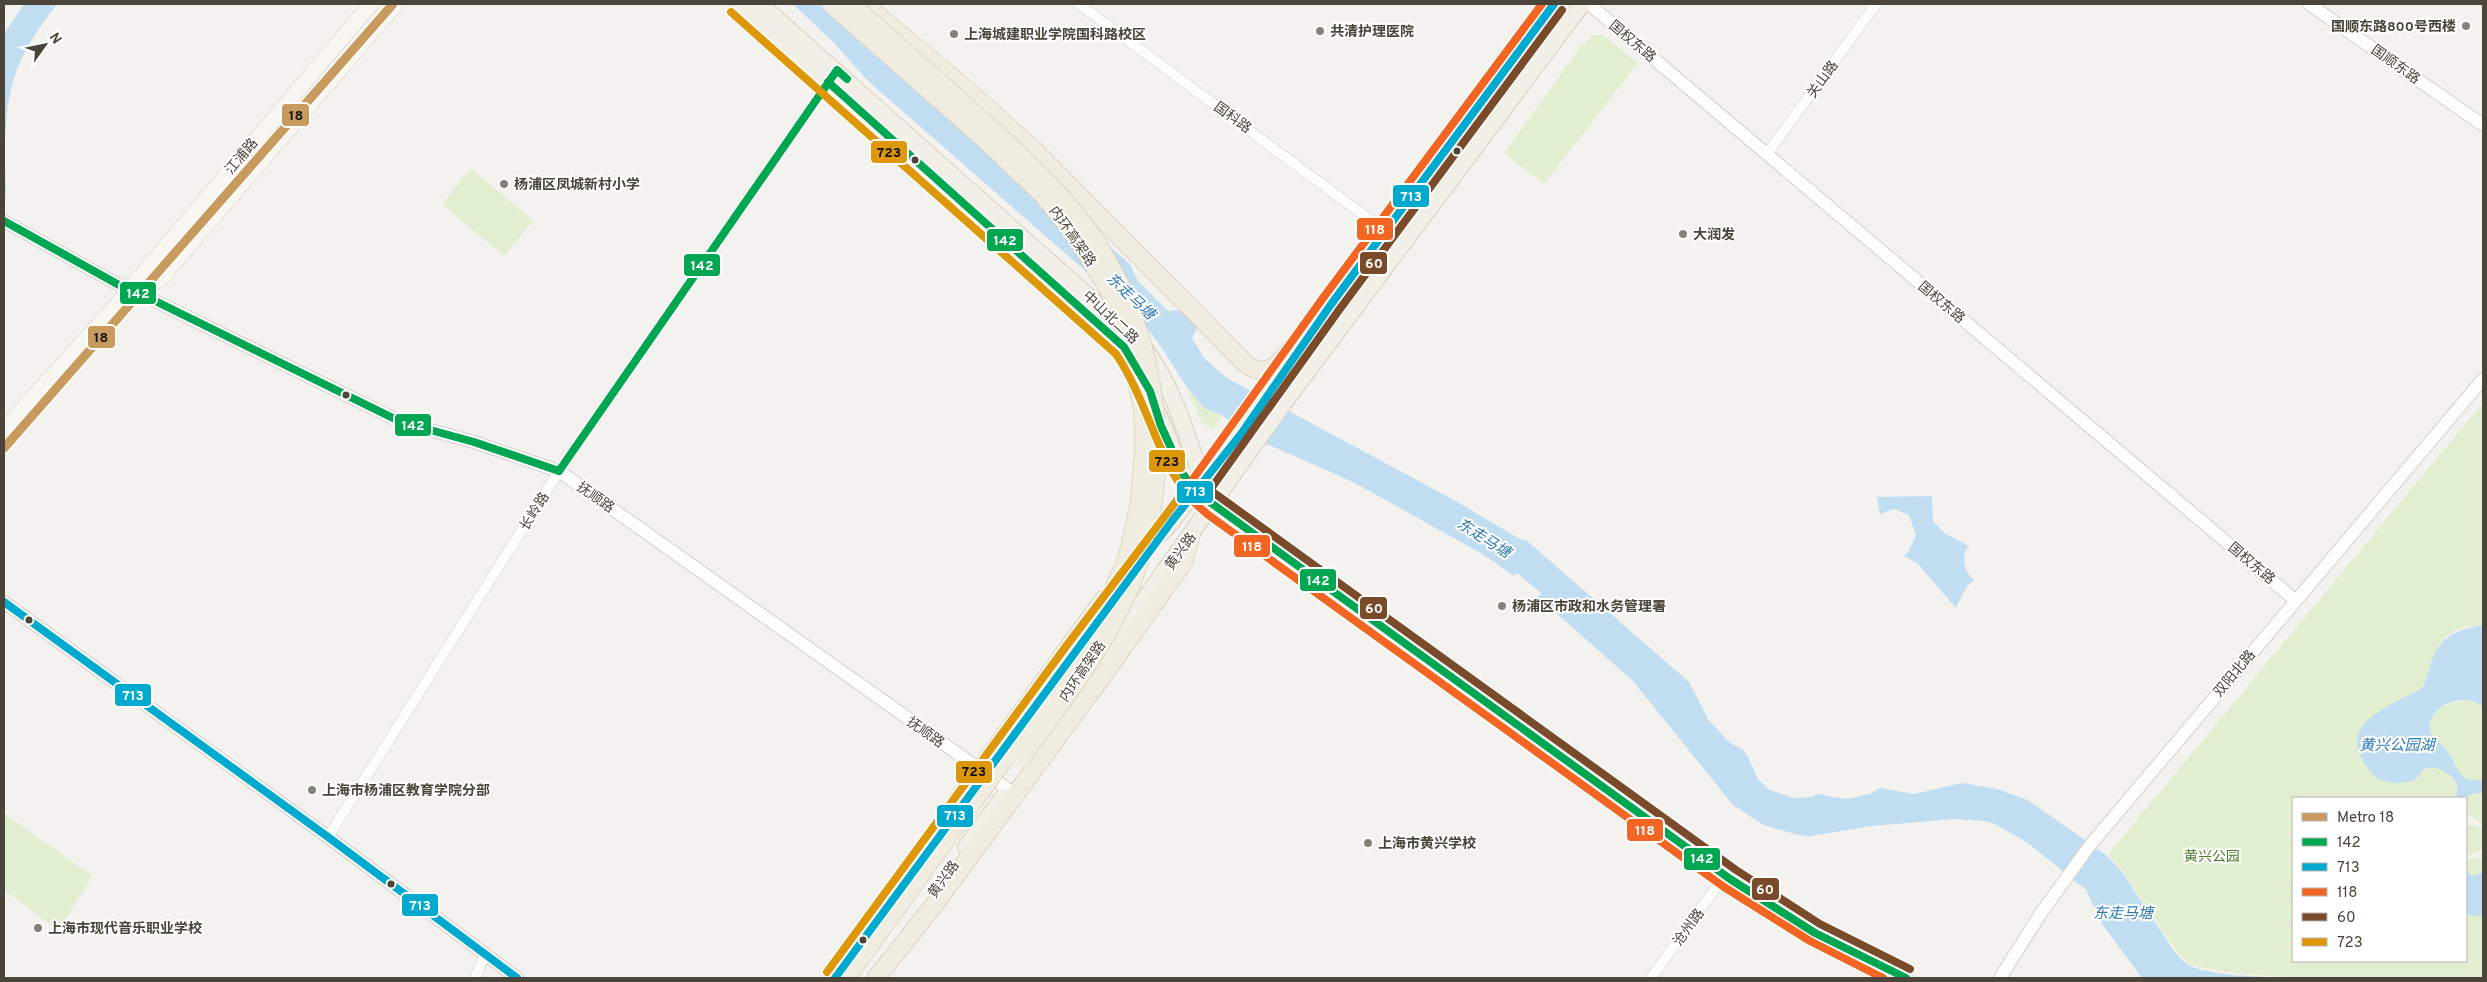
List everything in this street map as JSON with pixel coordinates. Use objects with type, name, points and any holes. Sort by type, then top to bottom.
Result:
[{"type":"highway","name":"内环高架路","points":[[831,4],[991,145],[1042,194],[1078,239],[1110,292],[1128,339],[1143,410],[1144,449],[1139,508],[1127,559],[1091,640],[845,978]]},
{"type":"highway","name":"内环高架路","points":[[851,4],[1025,160],[1085,226],[1125,295],[1139,332],[1151,380],[1156,444],[1152,502],[1136,569],[1124,601],[1095,656],[859,978]]},
{"type":"highway","points":[[864,4],[959,83],[1028,144],[1247,365],[1260,370],[1270,369],[1284,359],[1332,303]]},
{"type":"highway","points":[[845,978],[895,888],[1131,562],[1148,541],[1172,521]]},
{"type":"highway","points":[[876,978],[977,847],[1180,567],[1186,556],[1191,535]]},
{"type":"main road","name":"江浦路","points":[[4,429],[112,310],[133,291],[371,4]]},
{"type":"main road","name":"江浦路","points":[[133,291],[162,276],[396,4]]},
{"type":"main road","name":"中山北二路","points":[[738,4],[833,76],[1138,340],[1153,360],[1171,392],[1200,487],[1213,506]]},
{"type":"main road","name":"中山北二路","points":[[760,4],[833,76],[1124,347],[1150,391],[1161,426],[1183,474],[1200,487]]},
{"type":"main road","name":"黄兴路","points":[[835,978],[1172,521],[1241,434],[1332,303],[1554,4]]},
{"type":"main road","name":"黄兴路","points":[[869,978],[1008,790],[1213,506],[1283,404],[1582,4]]},
{"type":"main road","points":[[1213,506],[1472,690],[1725,875],[1829,942],[1906,978]]},
{"type":"street","name":"国科路","points":[[1079,4],[1385,231]]},
{"type":"street","name":"国权东路","points":[[1589,4],[2295,600]]},
{"type":"street","name":"关山路","points":[[1767,154],[1876,4]]},
{"type":"street","name":"国顺东路","points":[[2309,4],[2483,125]]},
{"type":"street","name":"长岭路","points":[[328,837],[559,472],[833,76]]},
{"type":"street","name":"抚顺路","points":[[4,221],[133,291],[401,422],[474,442],[559,472],[1008,790]]},
{"type":"street","name":"双阳北路","points":[[2000,978],[2067,876],[2091,844],[2295,600],[2483,380]]},
{"type":"street","points":[[4,602],[328,837],[517,978]]},
{"type":"street","name":"沧州路","points":[[1651,978],[1725,875]]},
{"type":"street","points":[[475,978],[485,955]]},
{"type":"green space","points":[[1594,35],[1603,35],[1638,63],[1544,184],[1504,153],[1582,45]]},
{"type":"green space","points":[[471,168],[533,221],[504,256],[442,204]]},
{"type":"green space","points":[[1185,385],[1204,408],[1222,416],[1213,429],[1202,423]]},
{"type":"green space","name":"黄兴公园","points":[[2483,403],[2483,626],[2469,626],[2458,629],[2448,635],[2435,652],[2424,686],[2374,715],[2361,760],[2372,773],[2390,782],[2414,781],[2422,771],[2428,768],[2440,769],[2450,775],[2456,785],[2457,797],[2292,797],[2292,962],[2467,962],[2467,914],[2483,917],[2483,978],[2302,978],[2231,973],[2190,965],[2177,952],[2123,872],[2108,854]]},
{"type":"green space","points":[[2471,700],[2483,706],[2483,781],[2470,780],[2462,775],[2450,754],[2434,737],[2430,727],[2430,720],[2433,714],[2439,709],[2447,705]]},
{"type":"green space","points":[[2472,793],[2483,793],[2483,824],[2467,814],[2466,797]]},
{"type":"green space","points":[[4,813],[92,876],[59,931],[4,890]]},
{"type":"green space","points":[[2467,824],[2483,827],[2483,850],[2467,856]]},
{"type":"green space","points":[[2474,857],[2483,859],[2483,872],[2474,876],[2467,872],[2467,860]]},
{"type":"water","points":[[24,4],[57,4],[43,22],[23,55],[11,88],[6,126],[6,193],[4,207],[4,34]]},
{"type":"water","name":"东走马塘","points":[[793,4],[829,4],[1130,264],[1137,280],[1168,311],[1182,310],[1198,327],[1192,338],[1204,358],[1227,378],[1452,499],[1520,539],[1526,540],[1689,682],[1708,719],[1730,743],[1742,749],[1748,757],[1758,779],[1768,789],[1792,798],[1812,797],[1817,794],[1847,799],[1870,794],[1880,788],[1914,794],[1962,783],[1997,789],[2028,800],[2106,855],[2122,872],[2176,954],[2188,965],[2201,970],[2232,975],[2282,978],[2142,978],[2102,924],[2086,890],[2028,843],[1995,824],[1985,821],[1954,819],[1872,826],[1810,836],[1798,835],[1764,825],[1733,805],[1633,681],[1538,597],[1541,593],[1517,573],[1514,576],[1484,555],[1355,483],[1249,436],[1222,415],[1204,408],[1184,383],[1158,342],[1137,316],[868,81],[834,43]]},
{"type":"water","points":[[1932,496],[1933,521],[1944,533],[1969,546],[1966,550],[1964,564],[1974,580],[1967,586],[1956,608],[1917,563],[1904,556],[1916,535],[1909,515],[1894,509],[1880,514],[1877,497]]},
{"type":"water","name":"黄兴公园湖","points":[[2483,626],[2483,706],[2466,700],[2452,702],[2439,709],[2431,721],[2430,728],[2433,736],[2448,751],[2457,769],[2465,778],[2483,781],[2483,793],[2455,797],[2457,785],[2450,775],[2444,771],[2431,768],[2424,769],[2414,781],[2395,783],[2384,781],[2369,770],[2361,758],[2357,747],[2361,728],[2386,707],[2424,686],[2431,662],[2440,645],[2446,639],[2464,629]]},
{"type":"water","points":[[2467,872],[2474,876],[2483,872],[2483,917],[2467,914]]},
{"type":"metro line","name":"18","points":[[4,448],[393,4]]},
{"type":"transit line","name":"118","points":[[1542,4],[1323,298],[1188,486],[1186,495],[1207,514],[1724,887],[1810,941],[1883,978]]},
{"type":"transit line","name":"713","points":[[835,978],[1172,521],[1241,434],[1332,303],[1554,4]]},
{"type":"transit line","name":"60","points":[[1562,10],[1339,310],[1210,490],[1736,870],[1820,924],[1910,969]]},
{"type":"transit line","name":"723","points":[[731,12],[1116,354],[1135,388],[1165,458],[1184,491],[1067,645],[827,972]]},
{"type":"transit line","name":"142","points":[[559,471],[837,70],[847,79]]},
{"type":"transit line","name":"142","points":[[828,82],[1124,347],[1150,391],[1161,426],[1183,474],[1196,492],[1730,879],[1815,933],[1906,978]]},
{"type":"transit line","name":"142","points":[[4,221],[128,290],[139,293],[401,422],[474,442],[559,471]]},
{"type":"transit line","name":"713","points":[[4,602],[328,837],[517,978]]},
{"type":"place","name":"国顺东路800号西楼","points":[[2466,26]]},
{"type":"place","name":"共清护理医院","points":[[1320,31]]},
{"type":"place","name":"上海城建职业学院国科路校区","points":[[954,34]]},
{"type":"place","name":"杨浦区凤城新村小学","points":[[504,184]]},
{"type":"place","name":"大润发","points":[[1683,234]]},
{"type":"place","name":"杨浦区市政和水务管理署","points":[[1502,606]]},
{"type":"place","name":"上海市杨浦区教育学院分部","points":[[312,790]]},
{"type":"place","name":"上海市黄兴学校","points":[[1368,843]]},
{"type":"place","name":"上海市现代音乐职业学校","points":[[38,928]]}]
